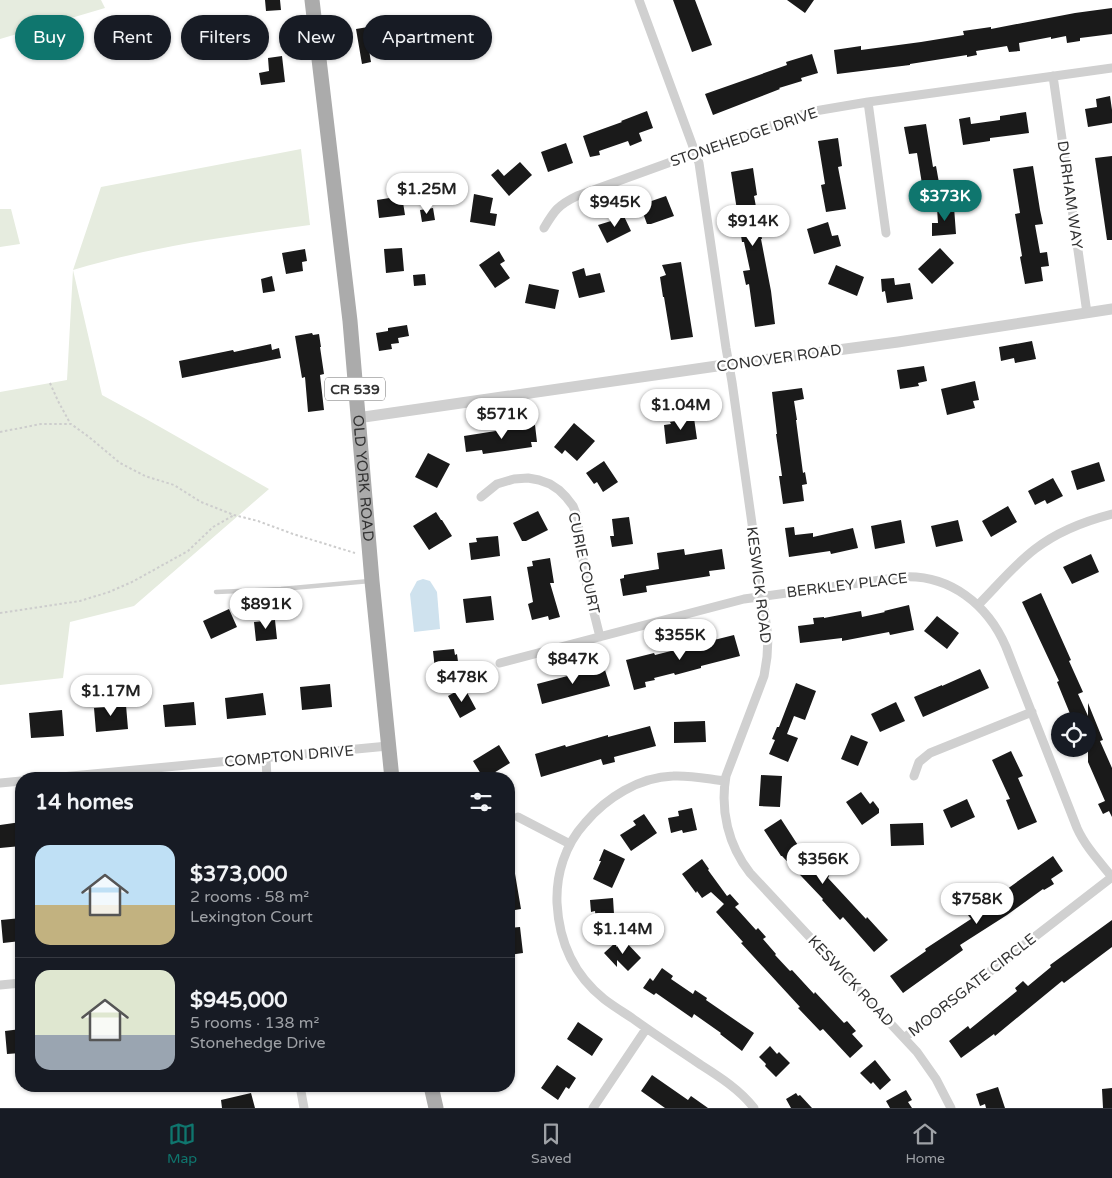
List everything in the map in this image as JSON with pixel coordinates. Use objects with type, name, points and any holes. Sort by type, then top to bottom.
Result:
[{"type":"main road","name":"OLD YORK ROAD","points":[[312,0],[350,321],[357,418],[391,772]]},
{"type":"main road","points":[[432,1092],[436,1108]]},
{"type":"street","name":"KESWICK ROAD","points":[[639,0],[699,163],[732,379],[768,637],[766,668],[725,781],[724,800],[726,818],[732,841],[742,862],[757,880],[904,1038],[930,1070],[951,1108]]},
{"type":"street","name":"STONEHEDGE DRIVE","points":[[544,228],[554,212],[565,201],[809,112],[1112,68]]},
{"type":"street","name":"DURHAM WAY","points":[[1053,76],[1088,313]]},
{"type":"street","points":[[868,102],[886,233]]},
{"type":"street","name":"CONOVER ROAD","points":[[357,418],[1112,310]]},
{"type":"street","name":"CURIE COURT","points":[[481,497],[497,484],[514,479],[528,478],[550,484],[566,497],[573,506],[577,516],[586,580],[600,637]]},
{"type":"street","points":[[978,605],[1018,563],[1044,542],[1074,526],[1112,514]]},
{"type":"street","name":"BERKLEY PLACE","points":[[500,663],[762,596],[913,577],[944,584],[963,594],[986,612],[1002,636],[1080,836],[1112,877]]},
{"type":"street","points":[[914,776],[919,762],[930,753],[1032,712]]},
{"type":"street","name":"COMPTON DRIVE","points":[[115,772],[388,746]]},
{"type":"street","points":[[266,758],[267,772]]},
{"type":"street","points":[[725,781],[673,776],[656,778],[614,797],[601,807],[579,829],[570,844],[560,870],[557,894],[559,921],[564,943],[575,967],[590,986],[646,1029],[735,1088],[754,1108]]},
{"type":"street","points":[[0,783],[15,782]]},
{"type":"street","points":[[518,817],[570,844]]},
{"type":"street","name":"MOORSGATE CIRCLE","points":[[904,1038],[1112,877]]},
{"type":"street","points":[[0,985],[15,984]]},
{"type":"street","points":[[593,1108],[646,1029]]},
{"type":"street","points":[[301,1092],[304,1108]]},
{"type":"lane","points":[[216,592],[281,589],[372,581]]},
{"type":"path","points":[[50,383],[71,424],[120,463],[145,476],[174,485],[201,502],[234,516],[258,521],[370,558]]},
{"type":"path","points":[[0,432],[40,424],[71,424]]},
{"type":"path","points":[[0,614],[80,601],[109,592],[132,582],[188,551],[214,527],[234,516]]},
{"type":"shaded area","points":[[0,0],[101,0],[105,8],[81,15],[15,15],[15,35],[0,39]]},
{"type":"shaded area","points":[[301,149],[310,225],[161,249],[73,270],[101,187]]},
{"type":"shaded area","points":[[0,209],[11,209],[20,244],[0,247]]},
{"type":"shaded area","points":[[73,270],[102,395],[269,489],[134,606],[70,622],[63,678],[0,685],[0,392],[67,380]]},
{"type":"water","points":[[423,579],[430,581],[437,592],[440,629],[414,632],[410,594],[417,581]]},
{"type":"building","points":[[265,0],[280,0],[281,10],[266,11]]},
{"type":"building","points":[[673,0],[695,0],[712,45],[692,52]]},
{"type":"building","points":[[787,0],[814,0],[805,13]]},
{"type":"building","points":[[1112,8],[1112,34],[1080,38],[1080,41],[1067,43],[1066,36],[1051,39],[1051,37],[1019,43],[1020,51],[1009,52],[1007,46],[976,51],[977,55],[967,57],[967,55],[910,65],[837,74],[834,50],[861,46],[861,50],[921,42],[964,35],[963,31],[991,27],[991,29]]},
{"type":"building","points":[[363,28],[363,60],[371,60],[371,62],[362,64],[356,29]]},
{"type":"building","points":[[812,54],[818,73],[801,78],[802,81],[779,88],[713,115],[705,94],[787,65],[786,62]]},
{"type":"building","points":[[279,56],[279,60],[282,60],[285,82],[261,85],[259,73],[269,71],[269,58]]},
{"type":"building","points":[[1110,96],[1112,123],[1088,127],[1085,109],[1097,107],[1096,99]]},
{"type":"building","points":[[647,111],[653,128],[639,133],[642,141],[630,146],[628,141],[599,151],[600,155],[590,157],[583,136]]},
{"type":"building","points":[[1026,112],[1029,133],[990,138],[990,141],[963,145],[959,119],[970,117],[971,124],[1000,120],[1000,116]]},
{"type":"building","points":[[926,124],[933,167],[936,166],[941,194],[917,199],[914,186],[922,184],[917,153],[909,154],[904,127]]},
{"type":"building","points":[[838,138],[842,166],[838,167],[846,209],[826,212],[821,185],[825,184],[818,141]]},
{"type":"building","points":[[566,143],[573,163],[548,172],[541,152]]},
{"type":"building","points":[[1112,156],[1112,240],[1107,240],[1095,158]]},
{"type":"building","points":[[520,162],[532,175],[509,196],[491,175],[498,169],[504,176]]},
{"type":"building","points":[[1033,166],[1043,224],[1035,225],[1040,253],[1047,252],[1049,266],[1041,267],[1043,281],[1025,284],[1015,214],[1020,213],[1013,169]]},
{"type":"building","points":[[753,168],[757,195],[754,196],[775,324],[755,327],[749,284],[746,285],[743,271],[750,270],[744,242],[742,242],[731,172]]},
{"type":"building","points":[[474,194],[493,198],[490,213],[497,214],[495,226],[470,222]]},
{"type":"building","points":[[402,196],[405,215],[379,218],[377,200]]},
{"type":"building","points":[[666,196],[674,216],[647,224],[640,205]]},
{"type":"building","points":[[954,207],[956,234],[932,236],[932,223],[938,223],[937,208]]},
{"type":"building","points":[[433,208],[435,220],[422,222],[420,210]]},
{"type":"building","points":[[622,212],[631,231],[607,243],[598,225],[611,221],[610,218]]},
{"type":"building","points":[[828,222],[832,236],[838,235],[841,246],[814,254],[807,229]]},
{"type":"building","points":[[402,248],[404,271],[386,273],[384,249]]},
{"type":"building","points":[[940,248],[954,263],[932,284],[918,269]]},
{"type":"building","points":[[305,249],[307,261],[302,262],[303,271],[286,274],[282,253]]},
{"type":"building","points":[[499,251],[505,261],[500,264],[510,278],[495,288],[479,265]]},
{"type":"building","points":[[681,262],[693,337],[671,340],[660,277],[666,275],[662,265]]},
{"type":"building","points":[[836,265],[864,277],[857,296],[828,284]]},
{"type":"building","points":[[584,268],[586,276],[600,273],[605,292],[579,298],[572,272]]},
{"type":"building","points":[[425,274],[426,285],[414,286],[413,275]]},
{"type":"building","points":[[272,276],[275,291],[263,293],[261,279]]},
{"type":"building","points":[[894,278],[895,285],[910,283],[913,299],[887,303],[885,291],[882,292],[881,279]]},
{"type":"building","points":[[529,284],[559,290],[555,309],[525,303]]},
{"type":"building","points":[[407,325],[409,336],[398,338],[399,343],[391,344],[392,349],[379,351],[376,333],[388,331],[388,328]]},
{"type":"building","points":[[312,333],[313,335],[319,334],[324,374],[320,375],[324,410],[308,412],[305,377],[302,378],[295,336]]},
{"type":"building","points":[[1032,341],[1036,359],[1015,363],[1014,358],[1001,361],[999,347]]},
{"type":"building","points":[[271,344],[272,350],[279,348],[281,358],[182,378],[179,361]]},
{"type":"building","points":[[924,366],[927,381],[918,383],[919,386],[900,389],[897,370]]},
{"type":"building","points":[[975,381],[979,400],[973,401],[975,408],[947,415],[941,389]]},
{"type":"building","points":[[802,388],[804,399],[794,401],[803,473],[805,472],[807,484],[802,485],[804,501],[783,504],[779,476],[782,476],[772,392]]},
{"type":"building","points":[[694,418],[697,439],[666,444],[664,425],[671,424],[670,422]]},
{"type":"building","points":[[574,423],[595,441],[577,461],[565,450],[562,454],[554,447]]},
{"type":"building","points":[[535,425],[537,442],[531,442],[532,447],[483,454],[482,450],[466,452],[464,436]]},
{"type":"building","points":[[428,453],[450,464],[437,488],[415,477]]},
{"type":"building","points":[[604,461],[618,482],[603,492],[597,482],[594,484],[586,473]]},
{"type":"building","points":[[1099,462],[1105,481],[1077,490],[1071,471]]},
{"type":"building","points":[[1053,478],[1063,496],[1047,504],[1045,500],[1035,505],[1028,491]]},
{"type":"building","points":[[1008,506],[1017,522],[991,537],[982,521]]},
{"type":"building","points":[[538,511],[548,530],[526,541],[522,541],[513,523]]},
{"type":"building","points":[[436,512],[452,536],[429,550],[413,526]]},
{"type":"building","points":[[629,517],[633,544],[612,547],[610,536],[614,536],[612,519]]},
{"type":"building","points":[[901,520],[905,543],[875,549],[871,526]]},
{"type":"building","points":[[958,520],[963,541],[936,547],[931,526]]},
{"type":"building","points":[[794,527],[795,535],[813,533],[813,537],[853,528],[858,548],[831,554],[830,551],[789,557],[785,528]]},
{"type":"building","points":[[498,536],[500,556],[471,560],[469,543],[477,542],[476,538]]},
{"type":"building","points":[[684,549],[685,555],[722,549],[725,569],[709,571],[710,576],[646,586],[647,592],[623,596],[620,579],[624,578],[624,575],[659,569],[657,553]]},
{"type":"building","points":[[1091,554],[1099,572],[1072,584],[1063,567]]},
{"type":"building","points":[[550,558],[554,583],[550,583],[560,617],[549,620],[548,616],[532,620],[528,604],[533,602],[527,567],[533,566],[532,561]]},
{"type":"building","points":[[1041,593],[1071,660],[1069,661],[1083,692],[1078,694],[1086,712],[1069,712],[1057,682],[1059,681],[1022,602]]},
{"type":"building","points":[[491,596],[494,620],[466,623],[463,599]]},
{"type":"building","points":[[909,605],[914,630],[890,635],[889,632],[842,641],[842,638],[800,643],[798,626],[814,624],[813,618],[824,618],[861,611],[862,617]]},
{"type":"building","points":[[229,609],[237,627],[211,639],[203,621]]},
{"type":"building","points":[[937,616],[959,633],[947,649],[924,631]]},
{"type":"building","points":[[275,620],[277,639],[256,641],[254,622]]},
{"type":"building","points":[[734,635],[740,656],[675,675],[674,673],[654,678],[655,680],[645,682],[646,687],[634,690],[626,660],[679,649],[680,652],[707,645],[706,642]]},
{"type":"building","points":[[454,649],[455,655],[457,654],[460,677],[436,679],[433,651]]},
{"type":"building","points":[[598,668],[599,672],[605,670],[610,686],[542,704],[537,684]]},
{"type":"building","points":[[980,669],[989,688],[923,717],[914,697]]},
{"type":"building","points":[[796,683],[816,691],[805,720],[794,716],[787,734],[798,738],[788,762],[769,754],[775,740],[772,739],[777,727],[779,727]]},
{"type":"building","points":[[330,684],[332,707],[302,710],[300,687]]},
{"type":"building","points":[[464,687],[476,709],[460,718],[448,696]]},
{"type":"building","points":[[263,693],[266,715],[227,719],[225,698]]},
{"type":"building","points":[[116,699],[116,706],[126,705],[128,729],[96,732],[94,708],[107,707],[106,700]]},
{"type":"building","points":[[194,702],[196,725],[165,727],[163,705]]},
{"type":"building","points":[[896,702],[905,721],[880,732],[871,714]]},
{"type":"building","points":[[1088,703],[1092,712],[1088,712]]},
{"type":"building","points":[[62,710],[64,736],[31,738],[29,713]]},
{"type":"building","points":[[705,721],[706,742],[674,743],[674,722]]},
{"type":"building","points":[[1096,723],[1103,740],[1100,741],[1112,768],[1112,817],[1109,811],[1103,814],[1098,804],[1105,801],[1088,762],[1088,757],[1096,757]]},
{"type":"building","points":[[650,726],[656,746],[614,757],[615,762],[603,765],[601,759],[541,777],[535,754],[565,745],[566,747]]},
{"type":"building","points":[[851,735],[868,742],[858,766],[841,759]]},
{"type":"building","points":[[499,745],[510,763],[495,772],[480,772],[473,761]]},
{"type":"building","points":[[1011,751],[1023,776],[1018,778],[1037,822],[1018,830],[1006,800],[1010,799],[992,760]]},
{"type":"building","points":[[761,775],[782,776],[780,807],[759,806]]},
{"type":"building","points":[[861,792],[870,804],[873,801],[879,809],[879,813],[862,825],[846,802]]},
{"type":"building","points":[[967,799],[975,817],[951,828],[943,810]]},
{"type":"building","points":[[692,808],[697,830],[683,833],[682,830],[671,833],[668,818],[679,816],[678,811]]},
{"type":"building","points":[[644,814],[657,833],[631,851],[620,835],[636,825],[633,821]]},
{"type":"building","points":[[781,819],[805,856],[808,853],[829,876],[828,878],[888,940],[874,952],[843,917],[840,920],[823,899],[781,856],[764,830]]},
{"type":"building","points":[[15,823],[15,847],[0,848],[0,825]]},
{"type":"building","points":[[923,823],[924,845],[891,846],[890,824]]},
{"type":"building","points":[[604,849],[625,859],[612,888],[593,879]]},
{"type":"building","points":[[1053,856],[1063,871],[1051,879],[1054,884],[1043,889],[960,945],[963,950],[903,993],[890,976],[926,951],[925,949],[971,919],[968,915]]},
{"type":"building","points":[[702,859],[727,896],[730,894],[739,904],[735,907],[756,930],[758,928],[766,937],[763,939],[775,955],[814,994],[815,992],[844,1023],[847,1021],[856,1031],[852,1034],[863,1046],[850,1058],[823,1029],[820,1031],[798,1008],[800,1007],[741,943],[743,942],[716,912],[724,904],[711,892],[702,898],[697,891],[696,893],[682,874]]},
{"type":"building","points":[[515,874],[521,909],[515,910]]},
{"type":"building","points":[[613,898],[615,930],[597,931],[595,911],[591,912],[590,900]]},
{"type":"building","points":[[15,919],[15,942],[3,943],[1,920]]},
{"type":"building","points":[[1112,920],[1112,947],[1064,983],[1062,981],[995,1036],[994,1034],[961,1058],[949,1041],[968,1026],[970,1029],[1017,991],[1015,988],[1023,981],[1028,986],[1051,967],[1050,965]]},
{"type":"building","points":[[515,927],[520,927],[523,953],[515,954]]},
{"type":"building","points":[[624,940],[641,958],[628,971],[617,960],[617,967],[604,953],[616,942],[616,947]]},
{"type":"building","points":[[662,968],[673,976],[671,979],[693,994],[695,990],[707,998],[706,1000],[754,1033],[742,1051],[694,1014],[692,1018],[656,993],[654,995],[643,988],[650,978],[653,981]]},
{"type":"building","points":[[578,1022],[603,1039],[592,1056],[567,1039]]},
{"type":"building","points":[[15,1030],[15,1053],[7,1054],[5,1031]]},
{"type":"building","points":[[770,1046],[777,1054],[779,1052],[790,1063],[776,1077],[759,1057]]},
{"type":"building","points":[[875,1060],[891,1080],[880,1090],[873,1082],[871,1084],[860,1073]]},
{"type":"building","points":[[557,1065],[576,1078],[569,1089],[566,1087],[558,1100],[541,1088]]},
{"type":"building","points":[[652,1075],[688,1100],[691,1096],[708,1108],[665,1108],[641,1091]]},
{"type":"building","points":[[998,1087],[1005,1108],[986,1108],[985,1104],[980,1106],[976,1094]]},
{"type":"building","points":[[1112,1088],[1112,1108],[1103,1108],[1102,1089]]},
{"type":"building","points":[[906,1090],[912,1100],[908,1102],[912,1108],[890,1108],[886,1101]]},
{"type":"building","points":[[251,1093],[255,1108],[222,1108],[221,1100]]},
{"type":"building","points":[[796,1093],[812,1108],[791,1108],[786,1099]]}]
